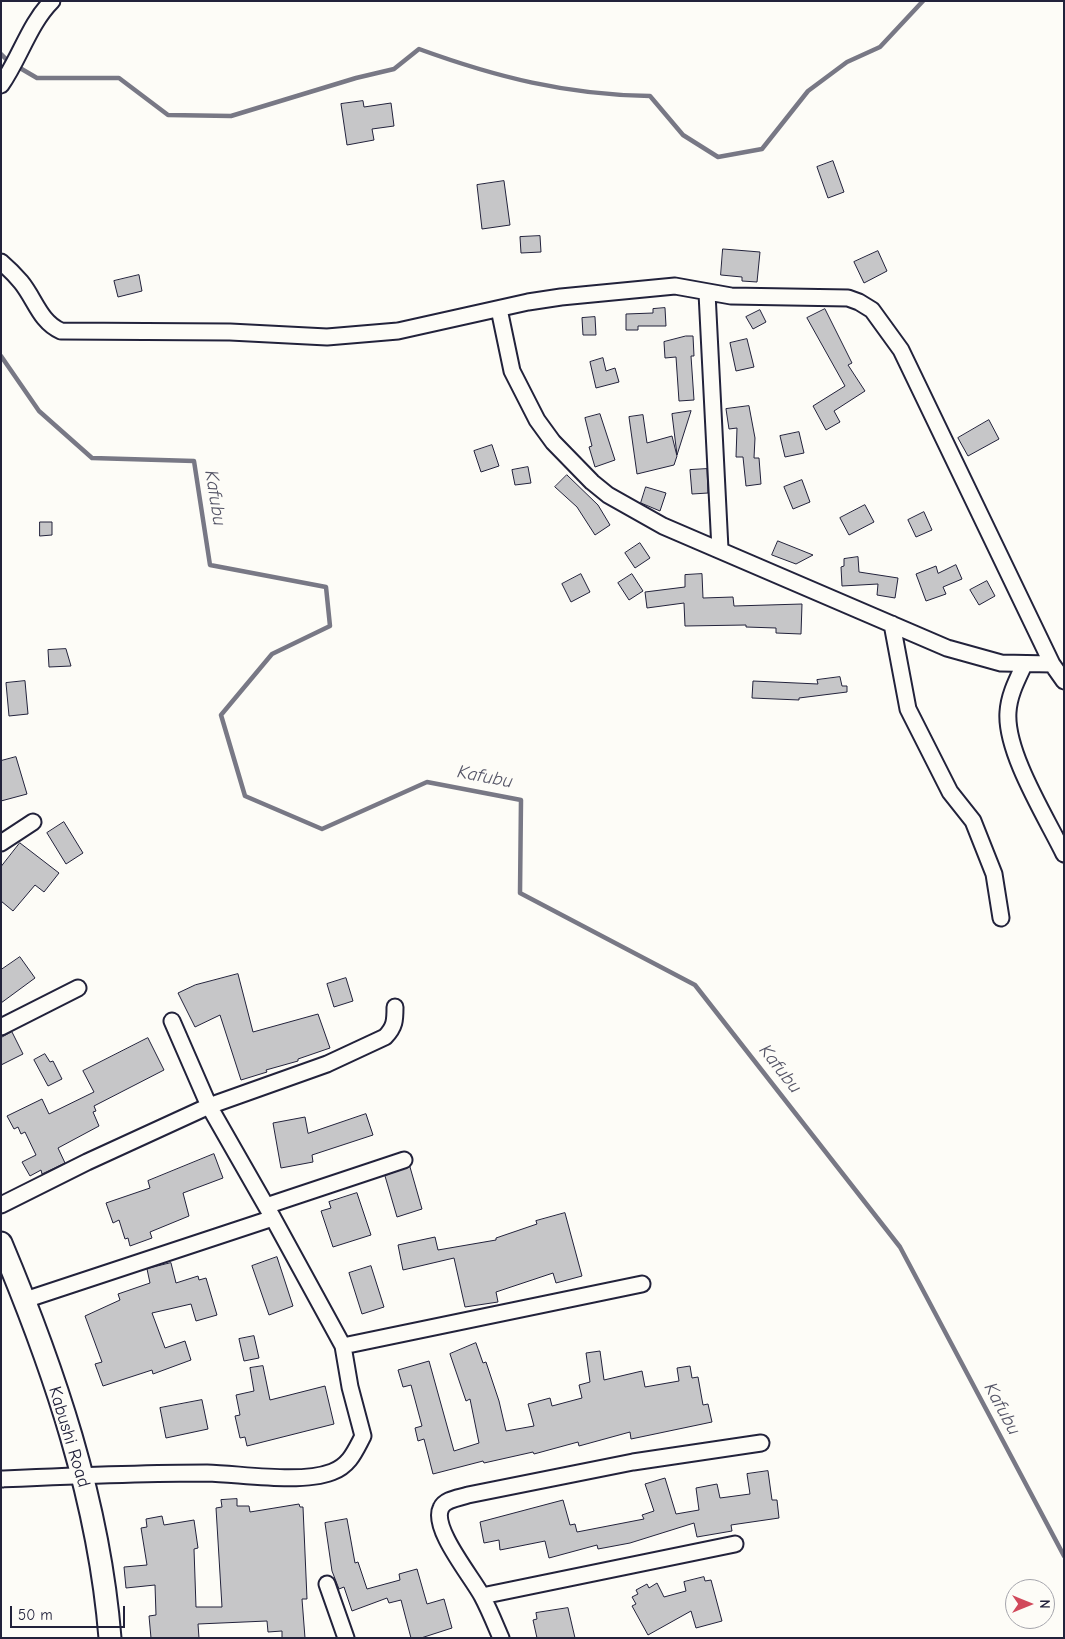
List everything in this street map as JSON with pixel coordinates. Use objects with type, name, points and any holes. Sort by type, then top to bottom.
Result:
[{"type":"main road","name":"Kabushi Road","points":[[1,1244],[25,1300],[84,1475],[99,1556],[110,1638]]},
{"type":"street","points":[[1,85],[11,71],[30,30],[42,10],[52,1]]},
{"type":"street","points":[[1,262],[22,283],[43,318],[52,327],[61,331],[230,332],[328,337],[398,330],[561,297],[675,286],[731,296],[848,298],[860,302],[872,310],[901,350],[1052,664],[1064,681]]},
{"type":"street","points":[[707,293],[720,549]]},
{"type":"street","points":[[499,309],[512,372],[537,420],[553,442],[608,495],[663,526],[947,648],[1001,663],[1024,665],[1052,664]]},
{"type":"street","points":[[892,624],[908,709],[950,792],[973,821],[994,874],[1001,918]]},
{"type":"street","points":[[1024,665],[1010,698],[1008,731],[1024,773],[1064,854]]},
{"type":"street","points":[[1,843],[33,822]]},
{"type":"street","points":[[1,1027],[78,988]]},
{"type":"street","points":[[1,1205],[87,1162],[209,1106],[328,1064],[385,1037],[392,1030],[395,1023],[395,1007]]},
{"type":"street","points":[[1,1479],[84,1475],[208,1474],[301,1477],[334,1472],[351,1460],[363,1436],[350,1388],[343,1346],[209,1106],[172,1020]]},
{"type":"street","points":[[25,1300],[269,1212],[404,1160]]},
{"type":"street","points":[[343,1346],[642,1284]]},
{"type":"street","points":[[501,1638],[482,1596],[444,1535],[440,1509],[446,1502],[468,1495],[633,1462],[761,1443]]},
{"type":"street","points":[[482,1596],[735,1544]]},
{"type":"street","points":[[327,1584],[346,1638]]},
{"type":"building","points":[[363,101],[364,107],[391,103],[394,126],[372,129],[374,140],[347,145],[341,104]]},
{"type":"building","points":[[833,161],[844,192],[828,198],[817,167]]},
{"type":"building","points":[[504,181],[510,225],[482,229],[477,185]]},
{"type":"building","points":[[540,236],[541,252],[521,253],[520,237]]},
{"type":"building","points":[[723,249],[760,252],[757,282],[742,281],[742,277],[721,275]]},
{"type":"building","points":[[878,251],[887,271],[864,283],[854,262]]},
{"type":"building","points":[[139,275],[142,291],[118,297],[114,281]]},
{"type":"building","points":[[665,308],[666,326],[638,326],[638,330],[626,330],[626,314],[653,313],[653,309]]},
{"type":"building","points":[[825,309],[852,363],[848,365],[865,391],[834,411],[840,422],[826,430],[813,406],[845,386],[807,318]]},
{"type":"building","points":[[760,310],[766,322],[753,329],[746,317]]},
{"type":"building","points":[[595,317],[596,335],[583,335],[582,318]]},
{"type":"building","points":[[693,336],[694,356],[691,356],[694,400],[679,401],[676,357],[665,358],[664,342]]},
{"type":"building","points":[[747,339],[754,367],[736,371],[730,343]]},
{"type":"building","points":[[603,358],[606,371],[615,368],[619,382],[596,388],[590,362]]},
{"type":"building","points":[[749,406],[755,438],[754,458],[759,458],[761,484],[746,486],[743,457],[736,457],[737,428],[729,429],[726,409]]},
{"type":"building","points":[[691,411],[677,455],[672,414]]},
{"type":"building","points":[[600,414],[615,460],[595,467],[589,447],[592,446],[585,418]]},
{"type":"building","points":[[643,415],[647,443],[672,436],[677,456],[674,465],[637,474],[629,417]]},
{"type":"building","points":[[989,420],[999,439],[968,456],[958,438]]},
{"type":"building","points":[[799,432],[804,453],[785,457],[780,436]]},
{"type":"building","points":[[492,445],[499,466],[481,472],[474,451]]},
{"type":"building","points":[[528,467],[531,483],[515,485],[512,470]]},
{"type":"building","points":[[707,469],[708,493],[692,494],[690,470]]},
{"type":"building","points":[[567,475],[598,505],[610,525],[595,535],[577,507],[555,487]]},
{"type":"building","points":[[802,480],[810,502],[793,509],[784,487]]},
{"type":"building","points":[[646,487],[666,493],[660,511],[641,503]]},
{"type":"building","points":[[865,505],[874,522],[849,535],[840,518]]},
{"type":"building","points":[[924,512],[932,530],[916,537],[908,520]]},
{"type":"building","points":[[40,522],[52,522],[52,535],[40,536]]},
{"type":"building","points":[[778,541],[813,555],[796,564],[772,555]]},
{"type":"building","points":[[640,543],[650,558],[635,568],[625,553]]},
{"type":"building","points":[[858,557],[859,572],[898,578],[895,598],[877,595],[878,584],[842,586],[841,567],[844,566],[844,559]]},
{"type":"building","points":[[956,565],[962,579],[943,587],[946,594],[926,601],[916,574],[936,566],[938,573]]},
{"type":"building","points":[[581,574],[590,592],[571,602],[562,584]]},
{"type":"building","points":[[632,574],[643,591],[629,600],[618,583]]},
{"type":"building","points":[[702,574],[703,598],[733,597],[734,606],[802,604],[801,634],[776,633],[776,628],[746,627],[746,625],[685,626],[684,603],[647,608],[645,592],[685,587],[685,575]]},
{"type":"building","points":[[987,581],[995,596],[979,605],[970,590]]},
{"type":"building","points":[[66,649],[71,666],[49,667],[48,650]]},
{"type":"building","points":[[840,677],[842,686],[847,686],[847,692],[799,698],[799,700],[752,698],[753,681],[818,684],[817,680]]},
{"type":"building","points":[[25,681],[28,714],[9,716],[6,683]]},
{"type":"building","points":[[16,757],[27,794],[1,801],[1,761]]},
{"type":"building","points":[[64,822],[83,853],[66,864],[47,833]]},
{"type":"building","points":[[20,843],[59,873],[44,892],[35,885],[13,911],[1,901],[1,867]]},
{"type":"building","points":[[20,957],[35,978],[1,1003],[1,970]]},
{"type":"building","points":[[238,974],[253,1032],[318,1014],[330,1048],[241,1080],[220,1015],[195,1027],[178,993],[195,985]]},
{"type":"building","points":[[346,978],[353,1001],[334,1007],[327,984]]},
{"type":"building","points":[[12,1032],[23,1054],[1,1065],[1,1038]]},
{"type":"building","points":[[148,1038],[164,1070],[94,1106],[96,1111],[93,1112],[99,1126],[58,1148],[65,1163],[42,1174],[41,1170],[30,1176],[22,1162],[36,1155],[25,1132],[21,1134],[18,1127],[14,1129],[7,1116],[42,1099],[49,1114],[94,1092],[83,1071]]},
{"type":"building","points":[[45,1054],[50,1062],[53,1061],[62,1079],[48,1086],[34,1060]]},
{"type":"building","points":[[366,1114],[373,1135],[312,1155],[313,1162],[281,1168],[273,1123],[305,1117],[308,1133]]},
{"type":"building","points":[[214,1154],[223,1178],[183,1193],[189,1216],[150,1232],[152,1238],[130,1246],[128,1238],[125,1239],[119,1220],[113,1223],[106,1203],[150,1188],[148,1181]]},
{"type":"building","points":[[410,1167],[422,1209],[397,1217],[385,1176]]},
{"type":"building","points":[[357,1193],[371,1235],[333,1247],[321,1211],[331,1208],[329,1202]]},
{"type":"building","points":[[565,1213],[582,1276],[556,1283],[553,1273],[496,1292],[498,1302],[465,1307],[454,1258],[403,1270],[398,1245],[435,1237],[438,1250],[496,1240],[496,1238],[537,1224],[536,1221]]},
{"type":"building","points":[[277,1257],[293,1306],[269,1315],[252,1266]]},
{"type":"building","points":[[171,1263],[176,1283],[198,1276],[199,1280],[206,1278],[217,1315],[196,1321],[191,1304],[152,1313],[165,1348],[185,1341],[191,1360],[153,1374],[152,1370],[103,1386],[95,1364],[102,1362],[85,1316],[120,1300],[118,1294],[150,1283],[147,1269]]},
{"type":"building","points":[[371,1266],[384,1307],[362,1314],[349,1273]]},
{"type":"building","points":[[254,1336],[259,1358],[244,1361],[239,1339]]},
{"type":"building","points":[[476,1343],[483,1363],[486,1362],[499,1401],[506,1431],[534,1426],[528,1404],[550,1398],[552,1406],[582,1398],[579,1385],[590,1382],[586,1353],[600,1351],[604,1380],[642,1371],[645,1387],[679,1381],[677,1368],[690,1366],[692,1378],[698,1377],[703,1405],[708,1404],[712,1422],[631,1439],[630,1432],[579,1446],[578,1442],[534,1454],[533,1452],[484,1463],[483,1461],[433,1474],[424,1439],[418,1441],[415,1428],[422,1426],[411,1385],[403,1387],[398,1370],[429,1361],[454,1451],[479,1443],[470,1399],[466,1401],[450,1354]]},
{"type":"building","points":[[263,1366],[270,1400],[325,1386],[334,1424],[247,1446],[245,1437],[240,1438],[235,1416],[240,1415],[236,1395],[254,1391],[250,1368]]},
{"type":"building","points":[[202,1400],[208,1429],[166,1438],[160,1408]]},
{"type":"building","points":[[768,1471],[772,1500],[777,1500],[779,1518],[731,1525],[732,1531],[697,1537],[694,1523],[630,1543],[598,1549],[597,1545],[549,1558],[545,1541],[500,1550],[499,1540],[484,1543],[480,1522],[563,1500],[570,1525],[575,1524],[577,1532],[644,1519],[642,1515],[654,1511],[645,1484],[665,1478],[676,1514],[699,1510],[696,1488],[717,1484],[720,1498],[750,1494],[747,1474]]},
{"type":"building","points":[[237,1499],[237,1506],[249,1506],[250,1512],[299,1504],[300,1507],[303,1507],[307,1599],[302,1599],[305,1638],[282,1638],[282,1631],[268,1632],[267,1621],[198,1624],[199,1638],[151,1638],[149,1616],[156,1615],[155,1585],[126,1588],[124,1567],[147,1565],[141,1528],[147,1527],[146,1519],[162,1516],[164,1525],[194,1520],[198,1548],[194,1549],[196,1607],[222,1607],[216,1508],[222,1507],[221,1500]]},
{"type":"building","points":[[347,1519],[355,1563],[358,1562],[367,1589],[400,1580],[399,1574],[417,1569],[427,1604],[444,1599],[452,1628],[421,1638],[411,1638],[401,1600],[389,1603],[387,1598],[352,1611],[344,1587],[339,1589],[332,1571],[325,1523]]},
{"type":"building","points":[[704,1577],[705,1581],[711,1580],[722,1621],[696,1628],[691,1611],[648,1635],[632,1606],[636,1604],[632,1597],[638,1594],[636,1590],[647,1584],[649,1588],[657,1583],[664,1597],[686,1591],[684,1582]]},
{"type":"building","points":[[568,1608],[575,1638],[537,1638],[533,1620],[537,1619],[536,1613]]},
{"type":"waterway","points":[[1,54],[8,61],[37,78],[119,78],[168,115],[231,116],[356,78],[394,69],[419,49],[476,68],[532,83],[590,92],[650,96],[683,135],[718,157],[762,149],[808,91],[847,62],[880,47],[923,1]]},
{"type":"waterway","name":"Kafubu","points":[[1,356],[39,411],[92,458],[194,461],[210,565],[326,587],[330,626],[272,654],[221,715],[245,796],[322,829],[427,782],[521,800],[520,893],[695,985],[900,1247],[1064,1556]]}]
